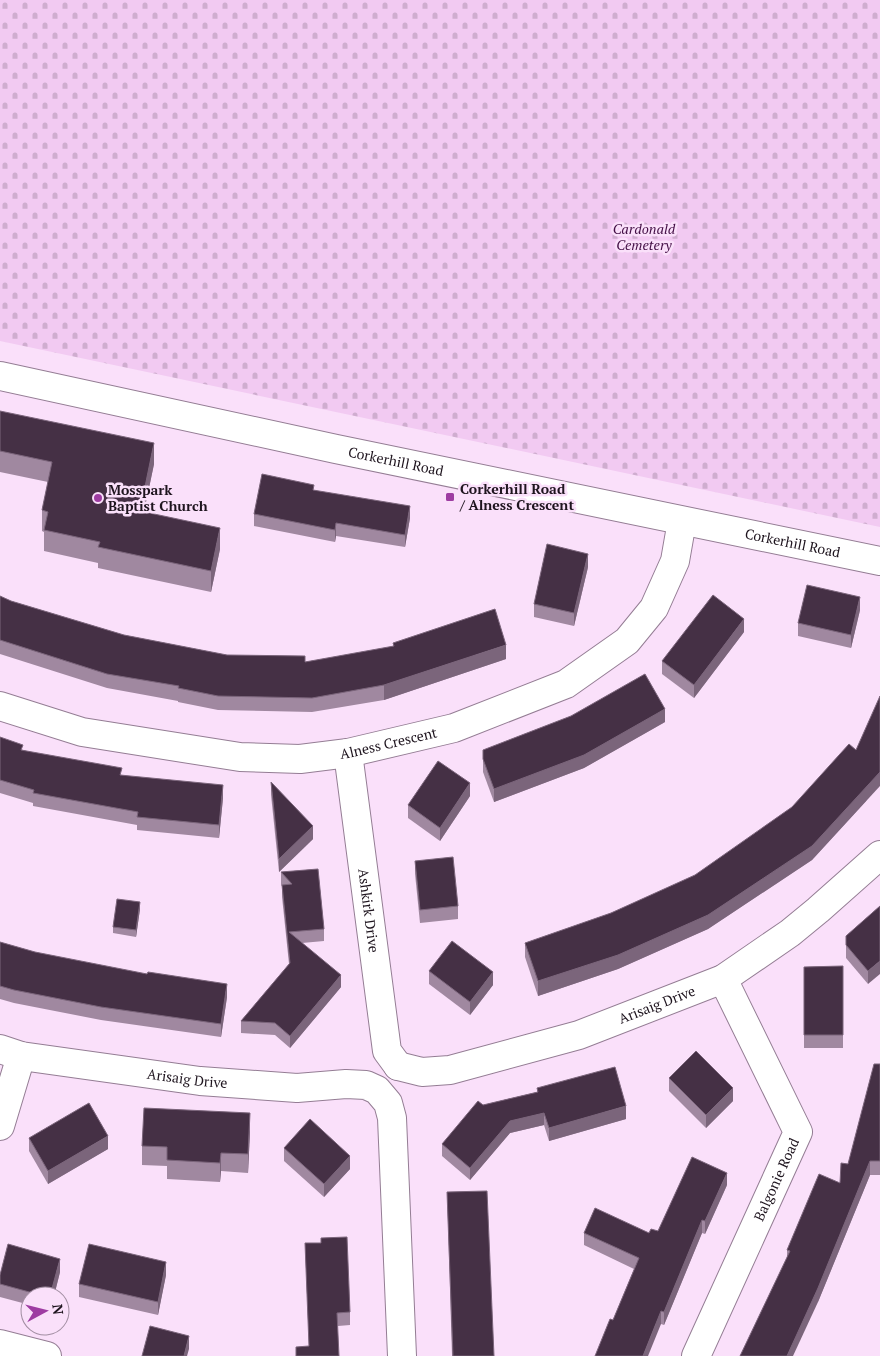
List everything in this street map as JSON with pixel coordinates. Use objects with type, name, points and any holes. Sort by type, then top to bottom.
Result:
[{"type":"street","name":"Corkerhill Road","points":[[0,376],[682,521],[880,561]]},
{"type":"street","name":"Alness Crescent","points":[[0,706],[82,732],[240,757],[300,759],[348,752],[454,728],[566,684],[627,641],[654,608],[675,561],[682,521]]},
{"type":"street","name":"Ashkirk Drive","points":[[348,752],[387,1051],[398,1066]]},
{"type":"street","name":"Arisaig Drive","points":[[398,1066],[422,1072],[450,1070],[579,1035],[723,979],[790,933],[880,855]]},
{"type":"street","name":"Balgonie Road","points":[[696,1356],[798,1132],[723,979]]},
{"type":"street","name":"Arisaig Drive","points":[[11,1052],[200,1081],[297,1088],[346,1084],[366,1085],[377,1090]]},
{"type":"street","points":[[0,1126],[11,1052]]},
{"type":"street","points":[[398,1066],[377,1090],[388,1103],[392,1118],[402,1356]]},
{"type":"street","points":[[0,1344],[47,1356]]},
{"type":"green space","name":"Cardonald Cemetery","points":[[0,0],[880,0],[880,527],[0,341]]},
{"type":"building","name":"Mosspark Baptist Church","points":[[0,411],[154,443],[140,511],[220,528],[211,571],[98,547],[100,542],[44,530],[48,512],[42,510],[52,462],[0,451]]},
{"type":"building","points":[[262,474],[314,485],[313,490],[410,506],[405,535],[336,523],[335,530],[254,514]]},
{"type":"building","points":[[547,544],[588,554],[574,613],[534,604]]},
{"type":"building","points":[[807,585],[860,597],[851,635],[798,623]]},
{"type":"building","points":[[713,595],[744,619],[694,685],[662,661]]},
{"type":"building","points":[[0,596],[124,635],[227,655],[305,656],[305,662],[394,646],[393,643],[495,609],[506,645],[384,685],[312,698],[218,696],[178,688],[179,686],[107,674],[0,640]]},
{"type":"building","points":[[645,674],[665,709],[584,755],[494,789],[483,759],[483,750],[571,716]]},
{"type":"building","points":[[880,696],[880,772],[812,846],[708,915],[618,955],[538,981],[525,943],[611,913],[695,875],[792,807],[849,744],[856,750]]},
{"type":"building","points":[[0,737],[23,745],[21,750],[122,768],[120,775],[223,785],[219,825],[137,817],[138,812],[33,793],[34,790],[0,780]]},
{"type":"building","points":[[438,761],[470,783],[440,828],[408,805]]},
{"type":"building","points":[[271,782],[313,826],[279,859]]},
{"type":"building","points":[[453,857],[458,906],[420,910],[415,861]]},
{"type":"building","points":[[318,869],[324,929],[289,932],[341,975],[290,1036],[275,1023],[241,1021],[290,963],[282,885],[292,884],[281,872]]},
{"type":"building","points":[[117,899],[140,902],[136,930],[113,927]]},
{"type":"building","points":[[880,906],[880,961],[868,971],[846,945],[846,936]]},
{"type":"building","points":[[452,941],[493,972],[470,1002],[429,971]]},
{"type":"building","points":[[0,942],[35,952],[147,974],[148,972],[227,984],[221,1024],[101,1007],[0,986]]},
{"type":"building","points":[[843,966],[843,1035],[804,1035],[804,967]]},
{"type":"building","points":[[696,1051],[733,1088],[706,1115],[669,1078]]},
{"type":"building","points":[[874,1064],[880,1064],[880,1161],[870,1161],[818,1288],[787,1356],[740,1356],[790,1251],[787,1250],[819,1174],[840,1183],[841,1163],[848,1164]]},
{"type":"building","points":[[615,1067],[626,1106],[549,1128],[544,1113],[510,1121],[470,1168],[442,1144],[478,1101],[483,1105],[538,1092],[537,1088]]},
{"type":"building","points":[[89,1103],[108,1136],[48,1171],[29,1138]]},
{"type":"building","points":[[144,1108],[250,1113],[248,1154],[221,1153],[220,1163],[167,1160],[167,1147],[142,1146]]},
{"type":"building","points":[[310,1119],[350,1156],[324,1184],[284,1148]]},
{"type":"building","points":[[692,1157],[727,1173],[705,1221],[702,1220],[664,1312],[661,1311],[643,1356],[595,1356],[610,1319],[613,1320],[639,1258],[584,1233],[595,1208],[649,1233],[651,1229],[658,1231]]},
{"type":"building","points":[[487,1191],[494,1356],[453,1356],[447,1192]]},
{"type":"building","points":[[347,1237],[350,1312],[337,1313],[339,1356],[296,1356],[296,1347],[309,1346],[305,1243],[321,1243],[321,1238]]},
{"type":"building","points":[[8,1244],[60,1259],[53,1286],[20,1286],[20,1289],[0,1284],[0,1275]]},
{"type":"building","points":[[89,1244],[166,1262],[158,1302],[79,1284]]},
{"type":"building","points":[[150,1326],[189,1336],[184,1356],[142,1356]]},
{"type":"place","name":"Corkerhill Road / Alness Crescent","points":[[450,497]]},
{"type":"place","name":"Mosspark Baptist Church","points":[[98,498]]}]
